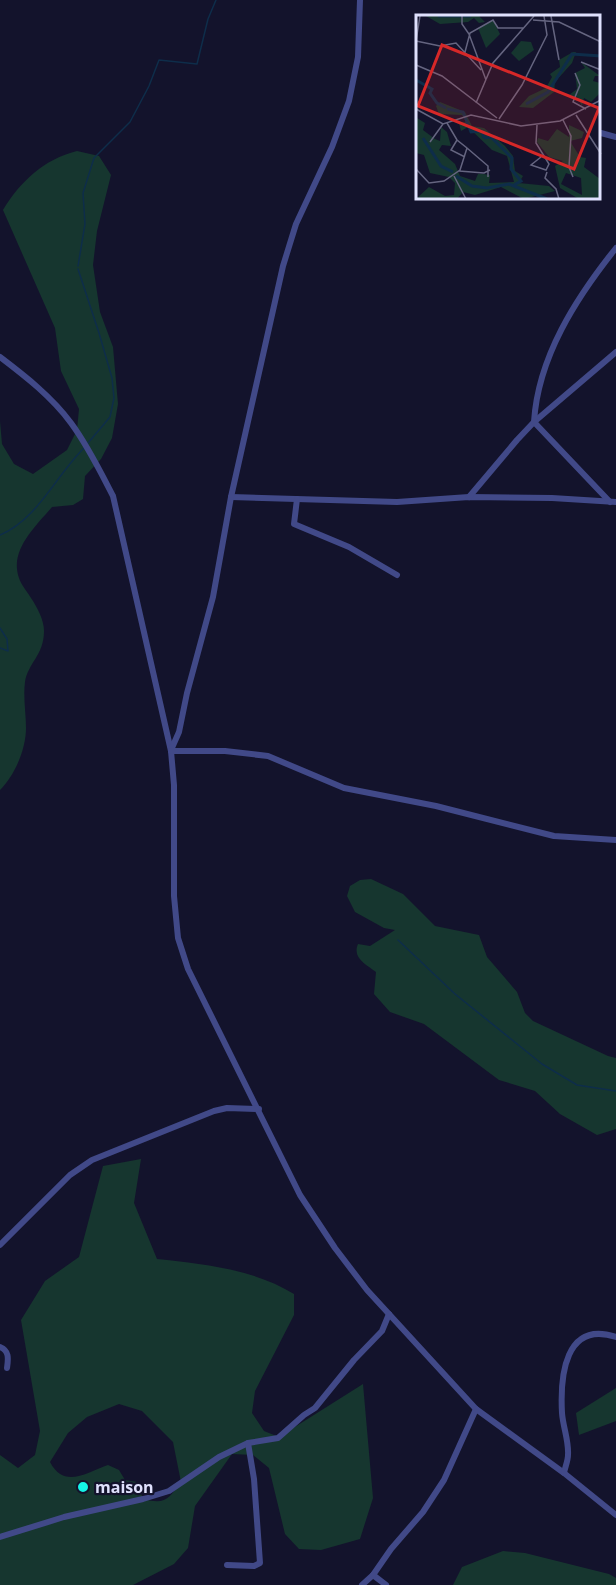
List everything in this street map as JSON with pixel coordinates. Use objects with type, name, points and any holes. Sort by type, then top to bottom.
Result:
[{"type":"street","points":[[171,751],[179,732],[213,597],[231,497],[267,335],[296,224],[332,147],[349,102],[357,57],[360,0]]},
{"type":"street","points":[[602,133],[616,137]]},
{"type":"street","points":[[534,422],[539,383],[558,338],[598,270],[616,248]]},
{"type":"street","points":[[469,497],[534,422],[616,352]]},
{"type":"street","points":[[0,357],[42,392],[70,422],[94,459],[113,496],[171,751],[174,784],[174,896],[178,938],[188,969],[300,1195],[335,1248],[367,1290],[476,1409],[564,1473],[616,1515]]},
{"type":"street","points":[[534,422],[613,502]]},
{"type":"street","points":[[231,497],[397,502],[469,497],[552,498],[613,502]]},
{"type":"street","points":[[297,499],[294,524],[349,547],[397,575]]},
{"type":"street","points":[[171,751],[225,751],[268,756],[344,788],[436,806],[554,836],[616,840]]},
{"type":"street","points":[[0,1245],[70,1175],[92,1160],[214,1111],[227,1108],[259,1109]]},
{"type":"street","points":[[0,1538],[64,1517],[170,1491],[219,1457],[248,1443],[278,1437],[315,1408],[382,1330],[389,1314]]},
{"type":"street","points":[[564,1473],[569,1453],[562,1415],[562,1378],[570,1354],[578,1339],[590,1333],[616,1336]]},
{"type":"street","points":[[0,1347],[7,1353],[7,1368]]},
{"type":"street","points":[[362,1585],[374,1575],[391,1549],[423,1512],[444,1480],[476,1409]]},
{"type":"street","points":[[227,1565],[254,1566],[260,1563],[254,1479],[248,1443]]},
{"type":"street","points":[[374,1575],[386,1585]]},
{"type":"green space","points":[[77,151],[99,156],[111,175],[97,231],[93,265],[100,312],[113,347],[118,404],[112,438],[101,459],[85,476],[83,499],[73,505],[52,507],[32,530],[21,548],[17,568],[20,581],[38,609],[44,631],[39,653],[29,669],[25,682],[26,728],[22,753],[15,769],[0,790],[0,421],[2,444],[14,464],[33,474],[67,450],[77,430],[79,409],[61,371],[55,328],[3,210],[17,190],[34,173],[54,160]]},
{"type":"green space","points":[[371,879],[403,894],[435,926],[479,935],[487,957],[517,992],[525,1013],[533,1021],[616,1058],[616,1129],[597,1135],[560,1114],[535,1091],[499,1080],[424,1024],[390,1012],[374,994],[376,972],[358,957],[357,949],[358,944],[370,946],[395,930],[384,928],[355,912],[347,896],[350,886],[360,880]]},
{"type":"green space","points":[[141,1159],[134,1203],[157,1259],[245,1273],[294,1294],[294,1315],[255,1391],[252,1413],[264,1431],[279,1437],[363,1384],[373,1498],[360,1539],[321,1550],[299,1549],[285,1534],[269,1468],[253,1455],[232,1454],[195,1506],[188,1548],[174,1564],[133,1585],[0,1585],[0,1455],[18,1468],[35,1455],[40,1431],[21,1320],[45,1281],[79,1257],[103,1166]],"holes":[[[119,1404],[142,1411],[173,1442],[181,1482],[166,1499],[162,1501],[143,1499],[137,1482],[125,1480],[119,1470],[108,1465],[84,1475],[69,1477],[62,1475],[50,1462],[68,1433],[87,1417]]]},
{"type":"green space","points":[[616,1388],[616,1421],[579,1435],[576,1413]]},
{"type":"green space","points":[[503,1551],[525,1553],[609,1574],[616,1578],[616,1585],[453,1585],[462,1567]]},
{"type":"waterway","points":[[78,266],[85,224],[83,193],[94,158],[130,122],[149,86],[159,60],[197,64],[208,19],[216,0]]},
{"type":"waterway","points":[[78,269],[112,378],[114,398],[110,417],[88,443]]},
{"type":"waterway","points":[[0,535],[13,528],[36,508],[85,447]]},
{"type":"waterway","points":[[0,628],[7,639],[8,651],[0,648]]},
{"type":"waterway","points":[[398,940],[455,994],[542,1064],[577,1085],[616,1091]]},
{"type":"place","name":"maison","points":[[83,1487]]}]
